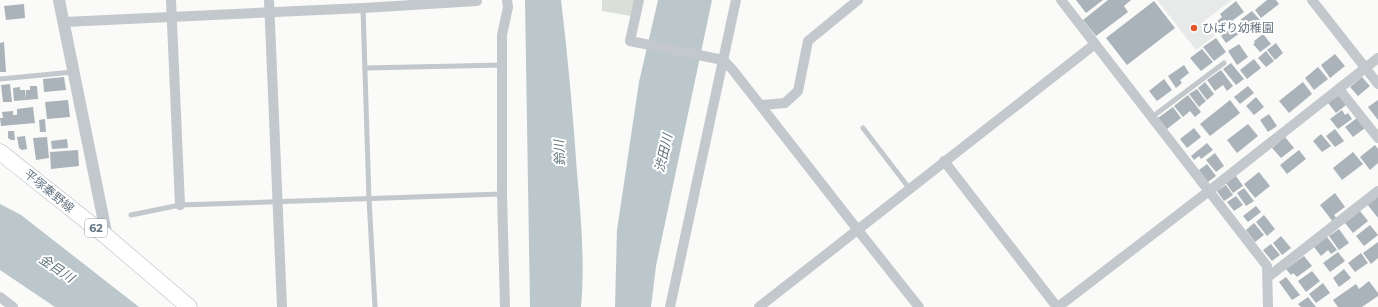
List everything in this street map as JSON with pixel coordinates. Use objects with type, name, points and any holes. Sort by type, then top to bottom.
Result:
[{"type":"main road","name":"平塚秦野線","points":[[0,152],[107,237],[189,307]]},
{"type":"street","points":[[59,0],[107,237]]},
{"type":"street","points":[[171,0],[180,206]]},
{"type":"street","points":[[269,0],[282,307]]},
{"type":"street","points":[[64,22],[270,12],[363,4],[476,0]]},
{"type":"street","points":[[505,307],[502,194],[502,35],[508,7],[507,0]]},
{"type":"street","points":[[639,0],[630,41],[723,60],[762,105],[919,307]]},
{"type":"street","points":[[670,307],[736,0]]},
{"type":"street","points":[[762,105],[785,103],[798,91],[808,42],[858,0]]},
{"type":"street","points":[[1061,0],[1267,266],[1268,307]]},
{"type":"street","points":[[1312,0],[1378,84]]},
{"type":"street","points":[[759,307],[909,188],[1095,44]]},
{"type":"street","points":[[944,161],[1058,307],[1378,58]]},
{"type":"street","points":[[1339,89],[1378,138]]},
{"type":"street","points":[[1268,277],[1378,191]]},
{"type":"street","points":[[0,297],[13,307]]},
{"type":"lane","points":[[363,4],[369,199],[375,307]]},
{"type":"lane","points":[[1152,117],[1224,63]]},
{"type":"lane","points":[[365,68],[503,65]]},
{"type":"lane","points":[[0,79],[73,72]]},
{"type":"lane","points":[[863,128],[909,188]]},
{"type":"lane","points":[[131,215],[180,206],[502,194]]},
{"type":"shaded area","points":[[602,0],[635,0],[631,16],[602,11]]},
{"type":"shaded area","name":"ひばり幼稚園","points":[[1157,0],[1232,0],[1204,21],[1215,36],[1196,50]]},
{"type":"water","name":"鈴川","points":[[525,0],[561,0],[570,86],[581,223],[583,273],[581,307],[530,307]]},
{"type":"water","name":"渋田川","points":[[658,0],[712,0],[656,266],[651,307],[615,307],[617,230],[639,82]]},
{"type":"water","name":"金目川","points":[[0,204],[21,215],[139,307],[55,307],[0,270]]},
{"type":"building","points":[[1076,0],[1103,0],[1086,13]]},
{"type":"building","points":[[1108,0],[1131,0],[1124,6],[1128,12],[1096,36],[1083,20]]},
{"type":"building","points":[[1267,0],[1276,0],[1279,4],[1261,18],[1255,10]]},
{"type":"building","points":[[1154,1],[1175,28],[1127,65],[1106,38]]},
{"type":"building","points":[[1236,1],[1244,12],[1221,29],[1216,22],[1222,17],[1220,14]]},
{"type":"building","points":[[24,4],[25,18],[6,20],[4,6]]},
{"type":"building","points":[[1252,11],[1260,20],[1249,29],[1240,20]]},
{"type":"building","points":[[1234,25],[1240,33],[1226,43],[1221,36]]},
{"type":"building","points":[[1263,34],[1271,44],[1260,52],[1253,44],[1255,43],[1254,41]]},
{"type":"building","points":[[1216,38],[1226,52],[1214,61],[1203,47]]},
{"type":"building","points":[[4,42],[6,72],[0,72],[0,43]]},
{"type":"building","points":[[1276,43],[1283,53],[1275,60],[1267,50]]},
{"type":"building","points":[[1239,44],[1248,57],[1237,65],[1228,51]]},
{"type":"building","points":[[1202,49],[1213,62],[1201,71],[1190,58]]},
{"type":"building","points":[[1266,51],[1274,61],[1266,67],[1258,58]]},
{"type":"building","points":[[1335,54],[1345,66],[1330,78],[1321,65]]},
{"type":"building","points":[[1254,59],[1261,68],[1247,79],[1240,70]]},
{"type":"building","points":[[1231,63],[1244,79],[1236,85],[1223,69]]},
{"type":"building","points":[[1184,65],[1189,73],[1180,80],[1182,83],[1176,88],[1168,76]]},
{"type":"building","points":[[1318,67],[1328,79],[1314,90],[1305,78]]},
{"type":"building","points":[[1221,70],[1233,86],[1227,91],[1223,85],[1215,91],[1207,80]]},
{"type":"building","points":[[64,77],[66,90],[44,92],[43,79]]},
{"type":"building","points":[[1362,77],[1370,86],[1358,96],[1350,87]]},
{"type":"building","points":[[1164,79],[1172,90],[1157,101],[1149,91]]},
{"type":"building","points":[[1205,82],[1214,94],[1207,100],[1198,88]]},
{"type":"building","points":[[1303,82],[1312,94],[1289,113],[1279,101]]},
{"type":"building","points":[[10,84],[12,102],[3,102],[1,85]]},
{"type":"building","points":[[30,86],[37,86],[38,99],[26,100],[26,90],[30,90]]},
{"type":"building","points":[[1248,86],[1254,93],[1240,104],[1234,97]]},
{"type":"building","points":[[20,87],[20,90],[25,90],[26,100],[14,101],[13,88]]},
{"type":"building","points":[[1197,89],[1206,101],[1199,107],[1189,94]]},
{"type":"building","points":[[1188,95],[1201,112],[1195,117],[1190,111],[1183,117],[1174,106]]},
{"type":"building","points":[[1339,95],[1346,105],[1336,113],[1328,103]]},
{"type":"building","points":[[1256,97],[1264,107],[1254,115],[1246,106]]},
{"type":"building","points":[[68,100],[70,117],[47,119],[45,102]]},
{"type":"building","points":[[1230,100],[1240,113],[1210,136],[1200,124]]},
{"type":"building","points":[[1378,100],[1378,120],[1368,107]]},
{"type":"building","points":[[33,107],[35,123],[1,126],[0,118],[3,118],[2,112],[13,111],[13,115],[17,115],[17,109]]},
{"type":"building","points":[[1173,107],[1181,118],[1167,129],[1158,118]]},
{"type":"building","points":[[1342,110],[1345,115],[1348,113],[1352,119],[1338,129],[1330,119]]},
{"type":"building","points":[[1269,114],[1277,126],[1268,132],[1260,120]]},
{"type":"building","points":[[1357,118],[1365,128],[1353,137],[1345,127]]},
{"type":"building","points":[[45,119],[46,132],[40,132],[39,120]]},
{"type":"building","points":[[1248,124],[1258,136],[1237,153],[1227,140]]},
{"type":"building","points":[[1194,128],[1201,137],[1187,148],[1180,139]]},
{"type":"building","points":[[1335,129],[1344,141],[1335,147],[1326,136]]},
{"type":"building","points":[[8,131],[14,131],[15,140],[8,138]]},
{"type":"building","points":[[1321,134],[1331,146],[1322,152],[1313,141]]},
{"type":"building","points":[[25,136],[27,149],[22,150],[19,148],[17,137]]},
{"type":"building","points":[[47,137],[49,158],[36,160],[33,138]]},
{"type":"building","points":[[1285,137],[1294,148],[1281,158],[1272,148]]},
{"type":"building","points":[[67,139],[68,148],[52,149],[51,141]]},
{"type":"building","points":[[1207,143],[1213,150],[1201,159],[1199,156],[1194,160],[1191,156]]},
{"type":"building","points":[[1375,145],[1378,149],[1378,163],[1370,170],[1360,157]]},
{"type":"building","points":[[78,150],[79,166],[51,169],[50,152]]},
{"type":"building","points":[[1299,150],[1306,159],[1287,174],[1280,165]]},
{"type":"building","points":[[1353,152],[1363,164],[1342,180],[1333,168]]},
{"type":"building","points":[[1215,153],[1224,166],[1216,172],[1206,160]]},
{"type":"building","points":[[1207,164],[1216,176],[1208,182],[1199,170]]},
{"type":"building","points":[[1259,172],[1270,186],[1255,198],[1244,184]]},
{"type":"building","points":[[1236,176],[1243,186],[1233,193],[1226,183]]},
{"type":"building","points":[[1226,185],[1233,195],[1224,201],[1217,191]]},
{"type":"building","points":[[1244,188],[1254,201],[1246,206],[1237,193]]},
{"type":"building","points":[[1335,193],[1345,207],[1334,215],[1337,219],[1333,222],[1320,205]]},
{"type":"building","points":[[1378,195],[1378,218],[1367,204]]},
{"type":"building","points":[[1236,196],[1243,205],[1234,211],[1227,202]]},
{"type":"building","points":[[1256,206],[1261,212],[1248,222],[1243,216]]},
{"type":"building","points":[[1360,211],[1368,221],[1353,233],[1345,223]]},
{"type":"building","points":[[1264,215],[1275,229],[1267,236],[1256,222]]},
{"type":"building","points":[[1254,223],[1264,235],[1255,242],[1246,230]]},
{"type":"building","points":[[1370,225],[1378,235],[1364,246],[1356,236]]},
{"type":"building","points":[[1339,229],[1349,243],[1339,250],[1329,236]]},
{"type":"building","points":[[1281,236],[1291,248],[1282,255],[1273,243]]},
{"type":"building","points":[[1327,237],[1337,250],[1331,254],[1328,250],[1321,256],[1314,247]]},
{"type":"building","points":[[1378,242],[1378,258],[1371,264],[1363,253]]},
{"type":"building","points":[[1271,244],[1280,255],[1272,261],[1263,250]]},
{"type":"building","points":[[1338,252],[1345,261],[1330,272],[1323,263]]},
{"type":"building","points":[[1361,253],[1368,263],[1355,272],[1348,263]]},
{"type":"building","points":[[1304,256],[1312,266],[1297,277],[1293,273],[1291,275],[1286,269]]},
{"type":"building","points":[[1344,269],[1351,278],[1339,287],[1333,278]]},
{"type":"building","points":[[1312,271],[1320,281],[1306,292],[1298,281]]},
{"type":"building","points":[[1286,277],[1300,295],[1292,300],[1279,282]]},
{"type":"building","points":[[1369,281],[1378,293],[1378,296],[1362,307],[1338,307],[1333,300],[1356,284],[1359,289]]},
{"type":"building","points":[[1323,283],[1330,293],[1316,303],[1309,294]]},
{"type":"building","points":[[1308,297],[1316,307],[1301,307],[1298,304]]},
{"type":"place","name":"ひばり幼稚園","points":[[1194,28]]}]
